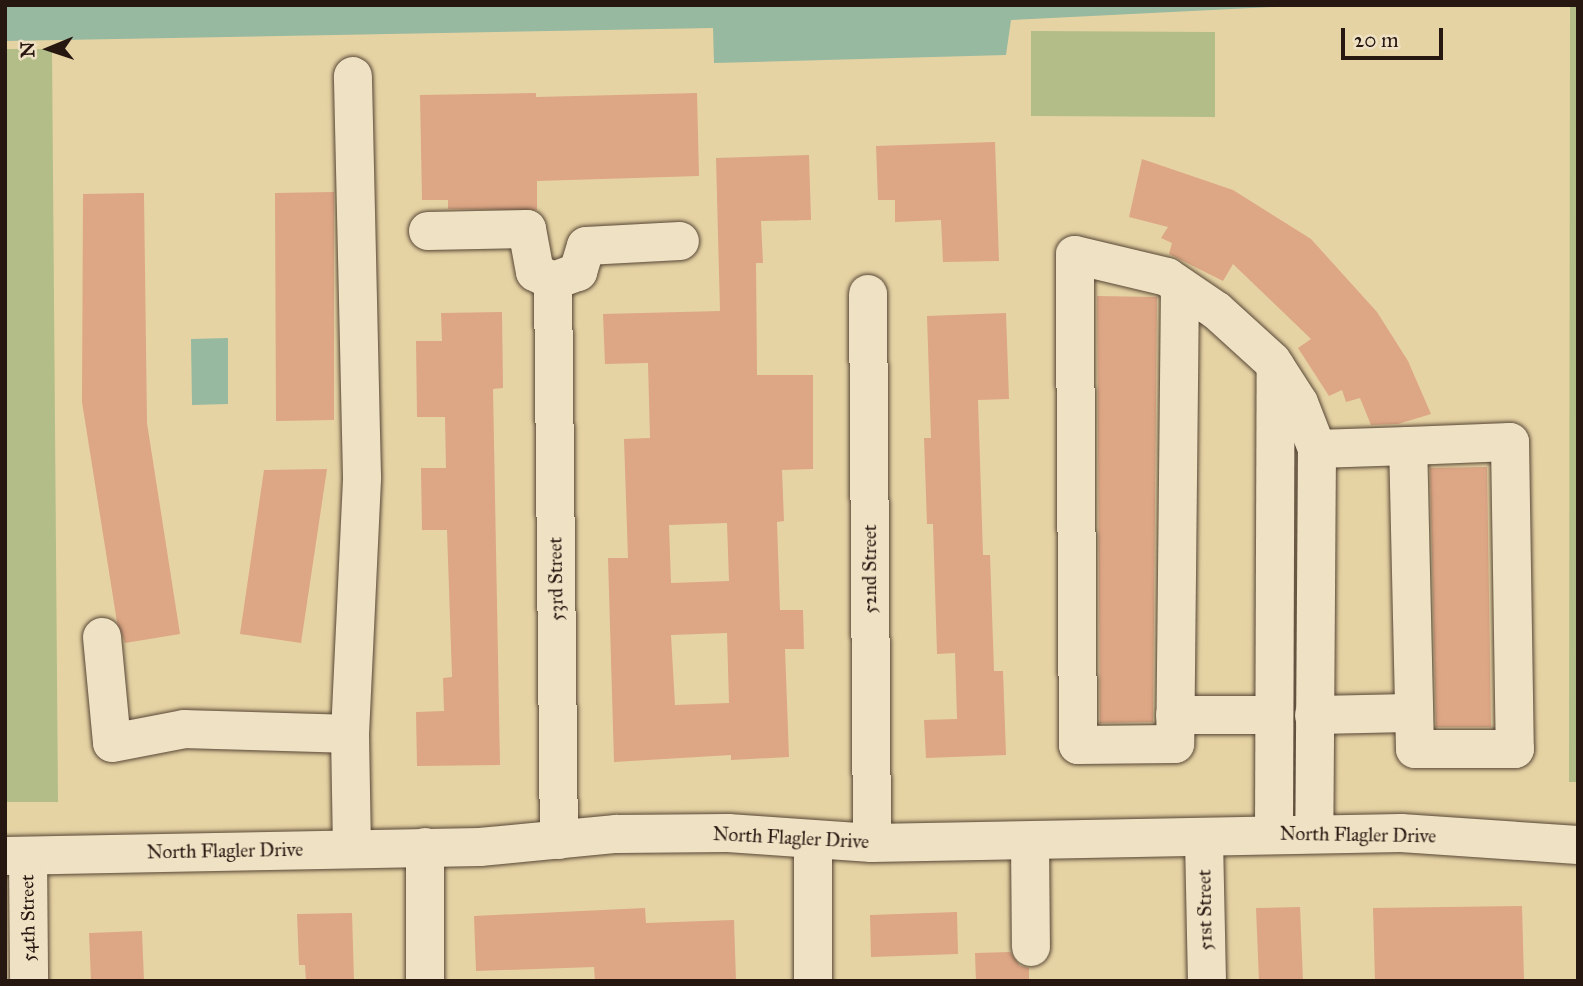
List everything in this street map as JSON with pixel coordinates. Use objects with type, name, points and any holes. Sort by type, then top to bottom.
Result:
[{"type":"street","points":[[352,849],[350,734],[362,477],[353,76]]},
{"type":"street","points":[[428,231],[527,229],[535,272],[553,299],[578,272],[586,246],[680,241]]},
{"type":"street","points":[[1180,287],[1175,744],[1078,745],[1075,255],[1167,278],[1217,312],[1276,367],[1299,403],[1317,449],[1314,834]]},
{"type":"street","name":"52nd Street","points":[[868,294],[872,843]]},
{"type":"street","name":"53rd Street","points":[[553,299],[559,841]]},
{"type":"street","points":[[1274,834],[1276,367]]},
{"type":"street","points":[[1317,449],[1510,442],[1515,749],[1415,749],[1408,446]]},
{"type":"street","points":[[102,637],[112,743],[185,729],[350,734]]},
{"type":"street","points":[[1314,715],[1413,713]]},
{"type":"street","points":[[1175,715],[1273,715]]},
{"type":"street","name":"North Flagler Drive","points":[[16,856],[425,847],[559,841],[616,834],[728,833],[813,842],[872,843],[1204,839],[1274,834],[1401,833],[1578,845]]},
{"type":"street","name":"51st Street","points":[[1204,839],[1207,981]]},
{"type":"street","points":[[1030,841],[1031,947]]},
{"type":"street","points":[[813,842],[813,981]]},
{"type":"street","points":[[425,847],[425,981]]},
{"type":"street","name":"54th Street","points":[[16,856],[29,981]]},
{"type":"shaded area","points":[[5,5],[1314,5],[1011,20],[1006,55],[714,63],[713,28],[5,41]]},
{"type":"shaded area","points":[[1570,5],[1578,5],[1578,782],[1569,782]]},
{"type":"shaded area","points":[[1031,31],[1215,32],[1215,117],[1031,116]]},
{"type":"shaded area","points":[[5,49],[52,49],[58,802],[5,802]]},
{"type":"shaded area","points":[[228,338],[228,404],[192,405],[191,339]]},
{"type":"building","points":[[536,93],[536,97],[697,93],[699,176],[537,181],[537,210],[448,209],[448,200],[422,200],[420,95]]},
{"type":"building","points":[[995,142],[999,261],[943,262],[941,220],[895,222],[895,200],[878,200],[876,146]]},
{"type":"building","points":[[809,155],[811,220],[761,221],[763,263],[756,263],[757,375],[813,375],[813,469],[782,470],[784,521],[777,522],[780,610],[803,610],[804,649],[785,649],[789,757],[731,760],[731,755],[614,762],[608,558],[628,558],[624,439],[650,438],[648,363],[605,364],[603,314],[720,311],[716,158]],"holes":[[[727,523],[729,581],[671,583],[669,525]],[[727,633],[729,703],[675,705],[671,635]]]},
{"type":"building","points":[[1142,159],[1233,190],[1311,239],[1377,312],[1408,361],[1431,414],[1398,424],[1371,425],[1360,398],[1346,402],[1342,390],[1329,396],[1298,348],[1311,339],[1233,264],[1223,281],[1169,254],[1172,243],[1161,238],[1168,227],[1129,217]]},
{"type":"building","points":[[334,192],[334,420],[276,421],[275,193]]},
{"type":"building","points":[[144,193],[147,423],[180,634],[125,643],[117,622],[82,402],[83,194]]},
{"type":"building","points":[[1097,296],[1157,297],[1153,722],[1100,723]]},
{"type":"building","points":[[502,312],[503,388],[493,389],[500,765],[417,766],[416,712],[444,711],[443,678],[452,677],[447,530],[422,530],[421,468],[446,468],[445,417],[417,417],[416,341],[442,341],[441,313]]},
{"type":"building","points":[[1006,313],[1009,399],[978,400],[983,555],[990,555],[994,671],[1003,671],[1006,755],[926,758],[924,720],[957,719],[955,653],[937,654],[933,524],[927,524],[924,438],[931,438],[927,316]]},
{"type":"building","points":[[1487,467],[1491,727],[1436,727],[1430,468]]},
{"type":"building","points":[[327,469],[301,643],[240,634],[264,470]]},
{"type":"building","points":[[1522,906],[1524,981],[1375,981],[1373,908]]},
{"type":"building","points":[[1300,907],[1303,981],[1259,981],[1256,908]]},
{"type":"building","points":[[645,908],[646,923],[734,920],[736,981],[595,981],[594,967],[476,971],[474,916]]},
{"type":"building","points":[[957,912],[958,954],[871,957],[870,915]]},
{"type":"building","points":[[352,913],[354,981],[306,981],[305,965],[299,965],[297,914]]},
{"type":"building","points":[[142,931],[144,981],[91,981],[89,933]]},
{"type":"building","points":[[1010,952],[1020,966],[1029,968],[1029,981],[976,981],[975,953]]}]
